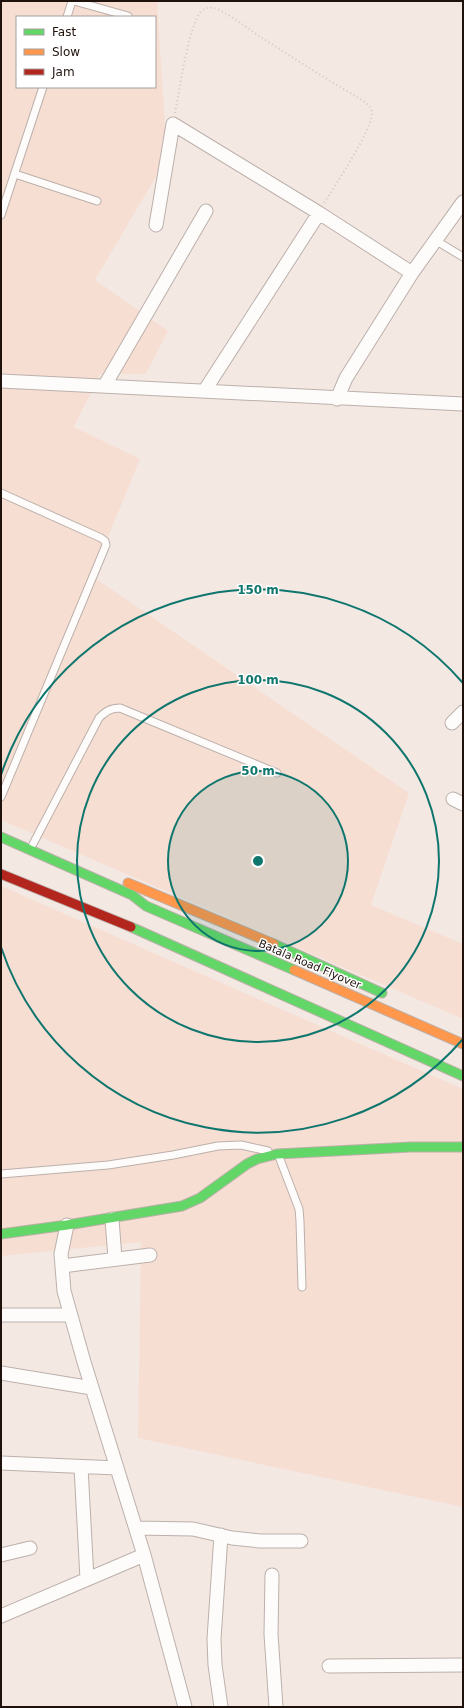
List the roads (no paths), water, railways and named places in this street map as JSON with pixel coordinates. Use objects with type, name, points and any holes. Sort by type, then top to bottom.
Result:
[{"type":"main road","points":[[1,830],[241,929],[392,997]]},
{"type":"main road","name":"Batala Road Flyover","points":[[1,837],[132,895],[146,906],[463,1044]]},
{"type":"main road","points":[[1,874],[144,932],[463,1076]]},
{"type":"main road","name":"Batala Road Flyover","points":[[129,905],[146,906]]},
{"type":"main road","points":[[1,1234],[112,1219],[182,1206],[200,1198],[247,1164],[257,1159],[277,1154],[412,1147],[463,1147]]},
{"type":"street","points":[[156,225],[173,124],[319,213],[412,273]]},
{"type":"street","points":[[337,399],[346,378],[412,273],[463,202]]},
{"type":"street","points":[[105,385],[206,211]]},
{"type":"street","points":[[205,390],[319,213]]},
{"type":"street","points":[[1,381],[205,390],[337,399],[462,402]]},
{"type":"street","points":[[452,723],[463,712]]},
{"type":"street","points":[[112,1219],[114,1259]]},
{"type":"street","points":[[68,1225],[62,1254],[64,1291],[92,1388],[144,1555],[185,1707]]},
{"type":"street","points":[[62,1266],[150,1255]]},
{"type":"street","points":[[1,1315],[70,1315]]},
{"type":"street","points":[[1,1373],[92,1388]]},
{"type":"street","points":[[1,1463],[117,1468]]},
{"type":"street","points":[[81,1466],[87,1579]]},
{"type":"street","points":[[136,1528],[187,1529],[260,1542],[301,1541]]},
{"type":"street","points":[[221,1535],[214,1639],[215,1665],[221,1707]]},
{"type":"street","points":[[1,1556],[30,1548]]},
{"type":"street","points":[[1,1616],[144,1555]]},
{"type":"street","points":[[272,1575],[271,1634],[276,1707]]},
{"type":"street","points":[[329,1666],[463,1665]]},
{"type":"lane","points":[[67,16],[73,1],[128,16]]},
{"type":"lane","points":[[1,215],[43,88]]},
{"type":"lane","points":[[15,174],[97,201]]},
{"type":"lane","points":[[435,240],[463,257]]},
{"type":"lane","points":[[1,493],[101,538],[105,541],[106,545],[1,797]]},
{"type":"lane","points":[[33,844],[99,718],[108,710],[114,708],[120,708],[277,773]]},
{"type":"lane","points":[[1,1174],[114,1164],[229,1145],[251,1146],[277,1154],[299,1209],[302,1287]]}]
